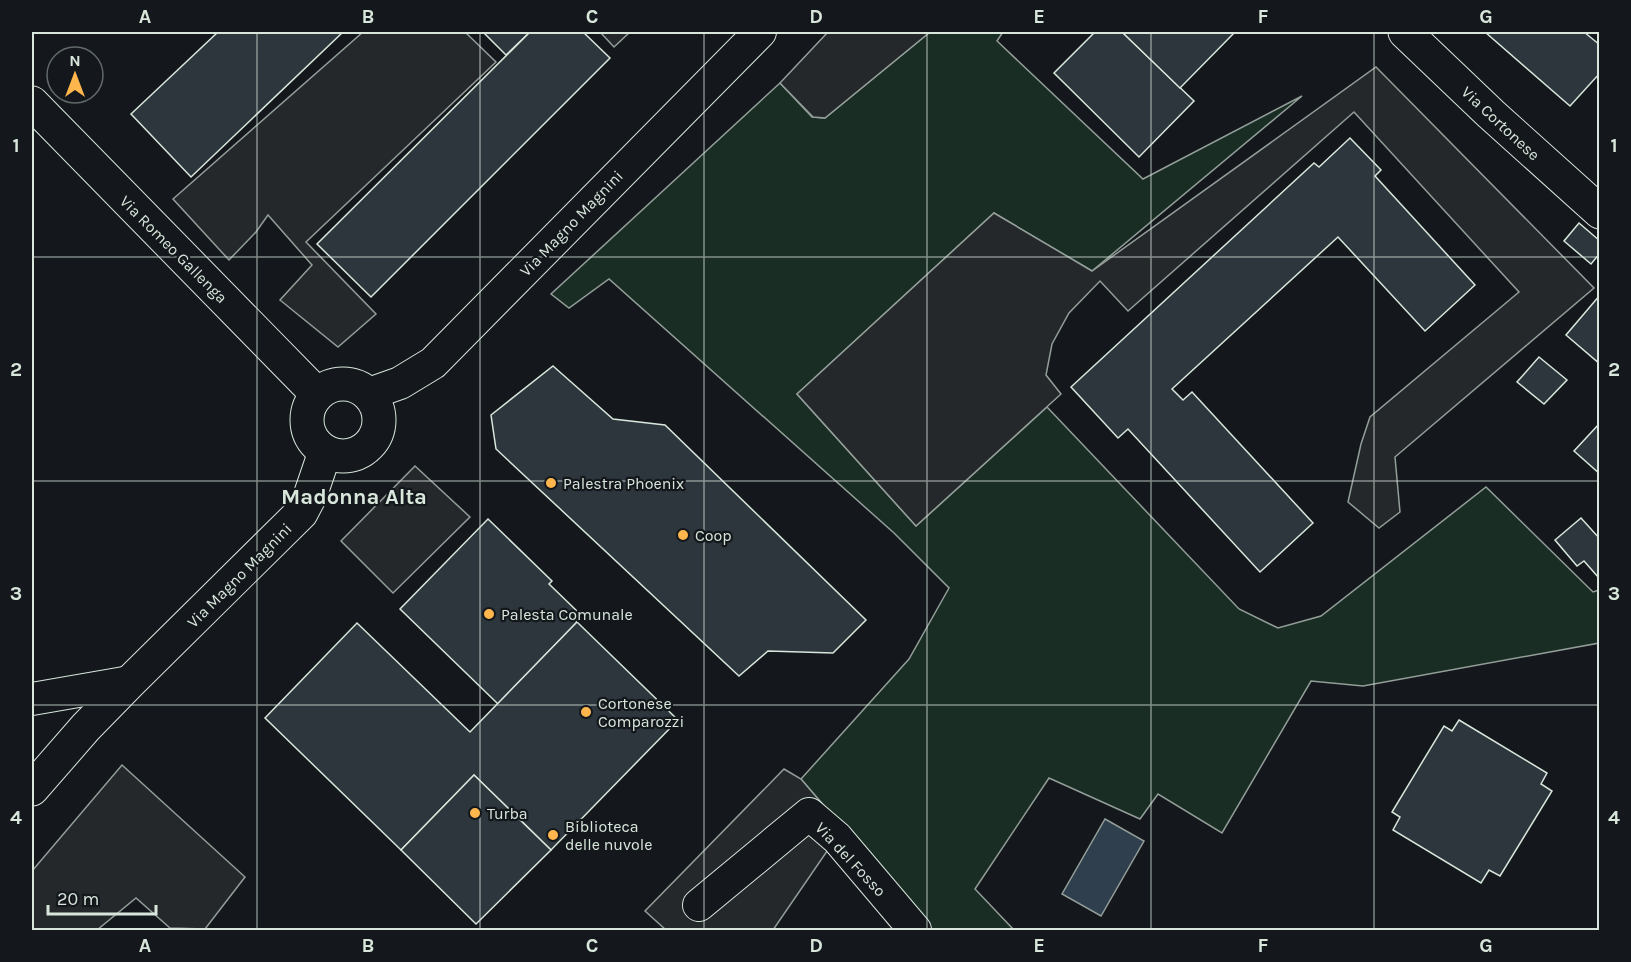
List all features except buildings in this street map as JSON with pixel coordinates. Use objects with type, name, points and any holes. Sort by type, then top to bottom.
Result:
[{"type":"street","name":"Via Cortonese","points":[[1405,32],[1599,213]]},
{"type":"street","name":"Via Magno Magnini","points":[[369,394],[400,383],[433,363],[749,35]]},
{"type":"street","name":"Via Romeo Gallenga","points":[[32,102],[317,394]]},
{"type":"street","points":[[337,384],[359,387],[369,394],[376,404],[379,417],[378,429],[372,441],[362,450],[351,455],[338,456],[325,452],[310,436],[307,414],[310,403],[326,387],[337,384]]},
{"type":"street","name":"Via Magno Magnini","points":[[32,789],[86,727],[301,513],[310,496],[325,452]]},
{"type":"street","points":[[32,699],[130,682]]},
{"type":"street","name":"Via del Fosso","points":[[699,906],[809,814],[837,838],[915,930]]},
{"type":"green space","points":[[930,32],[1003,32],[997,41],[1143,179],[1302,96],[1092,271],[994,213],[797,394],[916,526],[1047,407],[1239,609],[1278,628],[1321,616],[1486,487],[1593,592],[1599,590],[1599,643],[1363,686],[1311,681],[1222,833],[1158,794],[1140,819],[1049,778],[975,889],[1014,930],[931,930],[801,779],[909,659],[949,588],[894,533],[609,279],[569,308],[551,294],[780,83],[812,117],[825,118]]},
{"type":"shaded area","points":[[363,32],[465,32],[496,62],[306,242],[376,314],[338,347],[280,300],[312,265],[268,215],[256,232],[229,260],[173,199]]},
{"type":"shaded area","points":[[600,32],[630,32],[614,47]]},
{"type":"shaded area","points":[[828,32],[930,32],[825,118],[813,117],[780,83]]},
{"type":"shaded area","points":[[1376,67],[1594,288],[1395,457],[1400,512],[1379,528],[1348,502],[1361,444],[1370,417],[1519,292],[1354,112],[1128,311],[1100,281],[1069,313],[1052,344],[1046,375],[1061,394],[916,526],[797,394],[994,213],[1092,271]]},
{"type":"shaded area","points":[[415,466],[470,517],[393,593],[341,541]]},
{"type":"shaded area","points":[[122,765],[245,877],[205,929],[170,928],[136,898],[97,930],[32,930],[32,871]]},
{"type":"shaded area","points":[[784,769],[801,779],[854,841],[836,838],[773,930],[666,930],[645,911]]},
{"type":"water","points":[[1105,819],[1144,841],[1101,916],[1062,894]]},
{"type":"place","name":"Palestra Phoenix","points":[[551,483]]},
{"type":"place","name":"Coop","points":[[683,535]]},
{"type":"place","name":"Palesta Comunale","points":[[489,614]]},
{"type":"place","name":"Cortonese Comparozzi","points":[[586,712]]},
{"type":"place","name":"Turba","points":[[475,813]]},
{"type":"place","name":"Biblioteca delle nuvole","points":[[553,835]]},
{"type":"district","name":"Madonna Alta","points":[[354,496]]}]
